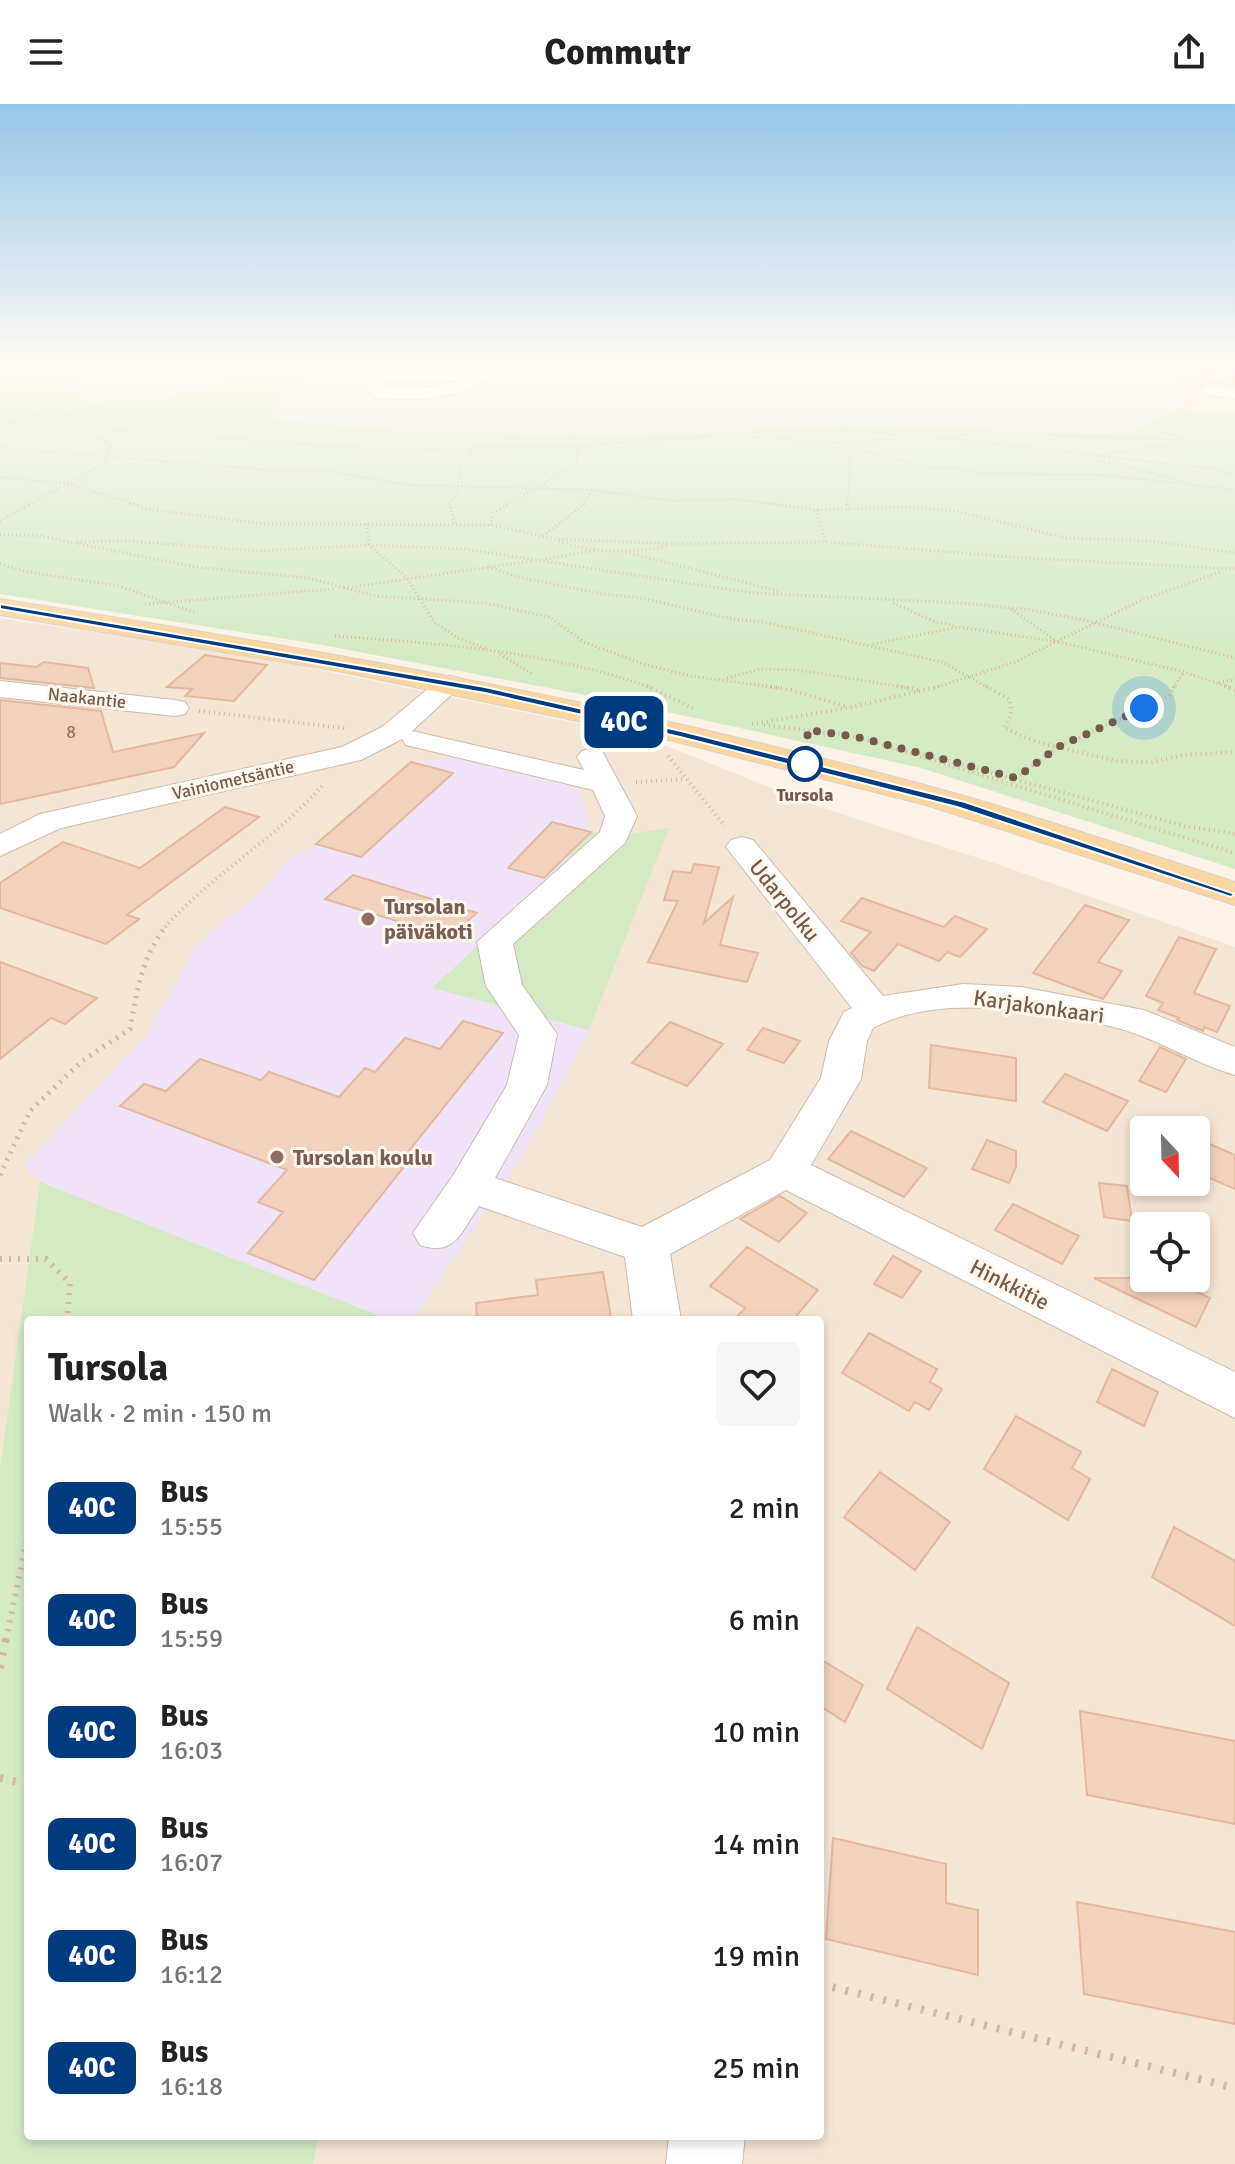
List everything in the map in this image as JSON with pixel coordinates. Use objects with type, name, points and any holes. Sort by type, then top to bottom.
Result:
[{"type":"main road","points":[[0,607],[450,684],[625,722],[961,805],[1235,894]]},
{"type":"street","name":"Vainiometsäntie","points":[[0,846],[51,821],[351,754],[412,728],[450,684]]},
{"type":"street","name":"Naakantie","points":[[0,689],[175,708]]},
{"type":"street","points":[[598,770],[625,722]]},
{"type":"street","points":[[412,728],[598,770]]},
{"type":"street","points":[[436,1233],[469,1186],[527,1085],[538,1034],[504,986],[495,942],[614,836],[621,816],[598,770]]},
{"type":"street","name":"Udarpolku","points":[[742,847],[875,1011]]},
{"type":"street","name":"Karjakonkaari","points":[[875,1011],[901,1003],[963,996],[1021,999],[1131,1019],[1235,1062]]},
{"type":"street","points":[[469,1186],[646,1246],[785,1171],[841,1079],[848,1041],[857,1021],[875,1011]]},
{"type":"street","name":"Hinkkitie","points":[[785,1171],[1235,1396]]},
{"type":"street","points":[[646,1246],[656,1316]]},
{"type":"street","points":[[704,2164],[707,2140]]},
{"type":"path","points":[[0,521],[70,484],[107,460]]},
{"type":"path","points":[[148,460],[285,471],[332,471],[407,485],[458,489],[592,490],[672,501],[733,499],[816,510],[905,507],[956,511],[1066,538],[1152,541],[1235,553]]},
{"type":"path","points":[[455,524],[449,503],[458,489],[460,465],[464,460]]},
{"type":"path","points":[[490,525],[493,513],[538,489],[576,465],[577,460]]},
{"type":"path","points":[[847,510],[850,460]]},
{"type":"path","points":[[902,460],[930,468],[957,468],[976,473],[1101,475],[1235,490]]},
{"type":"path","points":[[1097,460],[1211,488]]},
{"type":"path","points":[[1122,460],[1213,469],[1235,476]]},
{"type":"path","points":[[0,477],[70,484],[163,511],[265,524],[490,525],[555,539],[676,544],[826,542],[1235,569]]},
{"type":"path","points":[[542,537],[586,503],[592,490]]},
{"type":"path","points":[[816,510],[826,542]]},
{"type":"path","points":[[367,524],[369,545],[407,578],[434,622],[456,637],[497,652],[536,677]]},
{"type":"path","points":[[0,535],[40,536],[77,542],[195,567],[309,578],[339,589],[375,596],[485,603],[549,617],[584,642],[646,665],[691,676],[791,690],[847,707]]},
{"type":"path","points":[[555,539],[596,550],[622,551],[676,544]]},
{"type":"path","points":[[77,542],[128,541],[259,551],[369,545],[464,549],[625,571],[688,585],[791,595],[1009,607],[1098,624],[1235,658]]},
{"type":"path","points":[[142,605],[295,595],[596,550]]},
{"type":"path","points":[[622,551],[791,595]]},
{"type":"path","points":[[0,564],[28,572],[119,586],[198,613]]},
{"type":"path","points":[[488,567],[518,577],[597,593],[641,598],[942,662],[1010,700],[1011,714],[1004,728],[1058,747],[1129,761],[1235,752]]},
{"type":"path","points":[[1225,570],[1133,604],[1059,642],[970,677],[821,714],[747,724],[857,737],[1235,853]]},
{"type":"path","points":[[887,600],[933,621],[1059,642],[1184,672],[1235,690]]},
{"type":"path","points":[[1009,607],[1059,642]]},
{"type":"path","points":[[869,645],[959,627]]},
{"type":"path","points":[[322,635],[538,657],[616,672],[673,697],[697,710],[698,715]]},
{"type":"path","points":[[722,679],[761,669],[798,670],[922,691]]},
{"type":"path","points":[[1016,778],[1058,747],[1168,697],[1184,672]]},
{"type":"path","points":[[1218,682],[1235,680]]},
{"type":"path","points":[[175,708],[412,728]]},
{"type":"path","points":[[907,752],[1016,778],[1170,822],[1235,834]]},
{"type":"path","name":"Udarpolku","points":[[598,770],[687,779],[742,847]]},
{"type":"path","points":[[0,1175],[30,1111],[82,1061],[130,1029],[137,985],[151,947],[175,916],[307,803],[327,780]]},
{"type":"path","points":[[0,1259],[46,1259],[70,1283],[67,1316]]},
{"type":"path","points":[[0,1668],[24,1553]]},
{"type":"path","points":[[0,1778],[24,1783]]},
{"type":"path","points":[[824,1985],[1235,2088]]},
{"type":"shaded area","points":[[0,618],[242,654],[644,737],[816,806],[994,863],[1235,947],[1235,2164],[313,2164],[318,2140],[824,2140],[824,1316],[380,1316],[40,1182],[0,1467]]},
{"type":"shaded area","name":"Tursolan koulu","points":[[466,756],[578,783],[591,832],[549,879],[433,988],[589,1030],[526,1149],[416,1316],[380,1316],[40,1182],[25,1164],[146,1037],[195,947],[262,890],[287,860],[316,844],[411,762]]},
{"type":"green space","points":[[0,460],[1235,460],[1235,869],[921,768],[622,702],[317,644],[0,594]]},
{"type":"green space","points":[[669,828],[589,1030],[432,988],[549,879],[591,832],[614,836]]},
{"type":"green space","points":[[40,1182],[380,1316],[24,1316],[24,2140],[318,2140],[313,2164],[0,2164],[0,1467]]},
{"type":"building","points":[[205,655],[267,665],[234,701],[185,696],[192,689],[167,687]]},
{"type":"building","points":[[44,662],[88,668],[94,688],[0,678],[0,663],[36,667]]},
{"type":"building","points":[[0,700],[101,711],[113,752],[204,733],[174,767],[0,804]]},
{"type":"building","points":[[411,762],[453,773],[361,857],[316,844]]},
{"type":"building","points":[[225,807],[259,817],[127,915],[139,919],[106,944],[0,908],[0,883],[63,842],[140,868]]},
{"type":"building","points":[[552,822],[591,832],[544,878],[508,868]]},
{"type":"building","points":[[694,864],[719,867],[704,923],[733,897],[720,945],[758,953],[747,982],[648,962],[678,901],[664,900],[673,871],[691,873]]},
{"type":"building","points":[[353,875],[477,913],[449,937],[325,899]]},
{"type":"building","points":[[862,898],[944,927],[955,916],[987,929],[960,957],[947,952],[939,961],[898,944],[874,971],[862,966],[851,953],[871,932],[841,921]]},
{"type":"building","points":[[1085,905],[1129,920],[1098,962],[1122,971],[1103,999],[1033,973]]},
{"type":"building","points":[[1179,937],[1216,949],[1194,993],[1230,1006],[1217,1032],[1204,1027],[1203,1031],[1177,1020],[1179,1018],[1158,1010],[1163,1003],[1146,996]]},
{"type":"building","points":[[0,962],[97,998],[65,1024],[51,1018],[0,1059]]},
{"type":"building","points":[[463,1021],[503,1033],[397,1166],[403,1168],[314,1280],[248,1253],[283,1212],[258,1202],[287,1170],[120,1106],[144,1084],[166,1091],[200,1059],[261,1080],[269,1072],[339,1097],[365,1068],[375,1072],[405,1038],[440,1049]]},
{"type":"building","points":[[670,1022],[723,1044],[687,1086],[632,1063]]},
{"type":"building","points":[[763,1028],[800,1041],[784,1063],[747,1050]]},
{"type":"building","points":[[931,1045],[1016,1058],[1016,1101],[929,1088]]},
{"type":"building","points":[[1160,1047],[1186,1059],[1166,1092],[1139,1081]]},
{"type":"building","points":[[1065,1074],[1128,1101],[1107,1131],[1043,1102]]},
{"type":"building","points":[[851,1131],[927,1168],[904,1197],[828,1159]]},
{"type":"building","points":[[987,1140],[1016,1151],[1016,1167],[1009,1183],[972,1169]]},
{"type":"building","points":[[1210,1144],[1235,1155],[1235,1189],[1210,1178]]},
{"type":"building","points":[[1099,1183],[1127,1186],[1130,1221],[1104,1217]]},
{"type":"building","points":[[780,1196],[807,1213],[779,1242],[740,1219]]},
{"type":"building","points":[[1013,1204],[1079,1236],[1062,1264],[995,1230]]},
{"type":"building","points":[[747,1247],[818,1290],[796,1316],[738,1316],[745,1308],[710,1286]]},
{"type":"building","points":[[893,1256],[921,1271],[902,1298],[874,1284]]},
{"type":"building","points":[[603,1272],[611,1316],[477,1316],[476,1303],[538,1295],[536,1280]]},
{"type":"building","points":[[1094,1278],[1130,1278],[1130,1292],[1197,1292],[1210,1298],[1196,1327]]},
{"type":"building","points":[[869,1333],[937,1369],[930,1382],[942,1389],[929,1410],[915,1402],[909,1411],[842,1373]]},
{"type":"building","points":[[1112,1369],[1158,1392],[1144,1426],[1097,1402]]},
{"type":"building","points":[[1016,1416],[1081,1452],[1072,1468],[1090,1479],[1068,1520],[984,1469]]},
{"type":"building","points":[[880,1472],[950,1522],[915,1570],[844,1517]]},
{"type":"building","points":[[1174,1527],[1235,1561],[1235,1626],[1152,1577]]},
{"type":"building","points":[[917,1627],[1009,1683],[982,1749],[887,1689]]},
{"type":"building","points":[[824,1661],[863,1685],[845,1722],[824,1709]]},
{"type":"building","points":[[1080,1711],[1235,1741],[1235,1824],[1087,1795]]},
{"type":"building","points":[[833,1838],[946,1864],[946,1903],[978,1910],[978,1975],[826,1939]]},
{"type":"building","points":[[1077,1902],[1235,1932],[1235,2024],[1084,1994]]},
{"type":"bus line","name":"40C","points":[[0,607],[485,690],[681,734],[961,805],[1235,894]]},
{"type":"place","name":"Tursola","points":[[805,764]]},
{"type":"place","name":"Tursolan päiväkoti","points":[[368,919]]},
{"type":"place","name":"Tursolan koulu","points":[[277,1157]]},
{"type":"route","points":[[805,764],[808,730],[857,737],[1016,778],[1058,747],[1144,708]]}]
